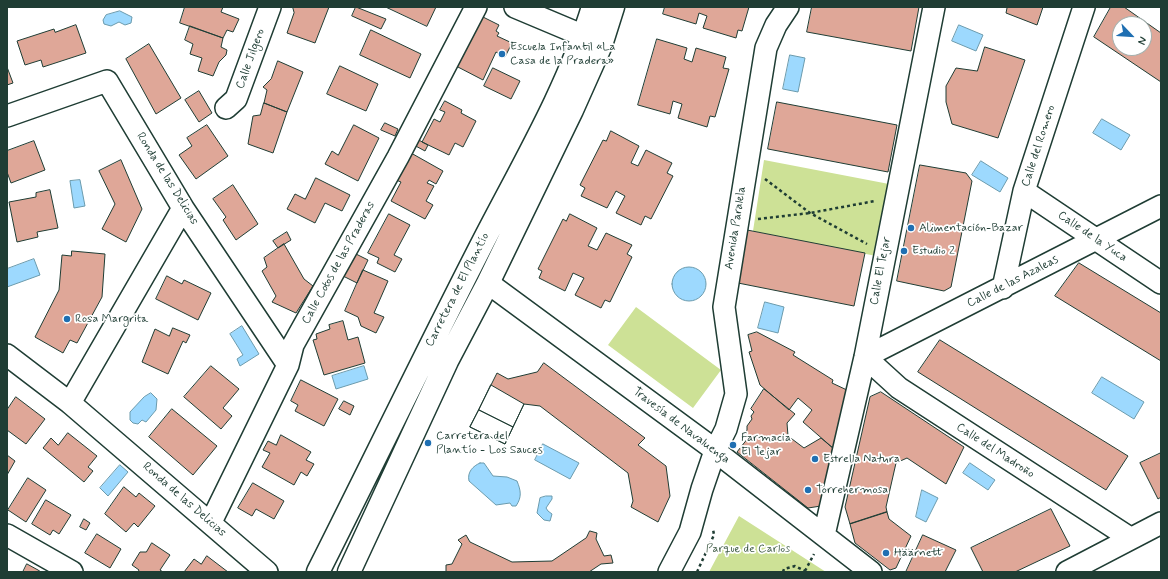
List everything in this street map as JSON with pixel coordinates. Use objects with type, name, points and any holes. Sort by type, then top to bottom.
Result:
[{"type":"street","name":"Calle Jilgero","points":[[226,108],[236,99],[270,7]]},
{"type":"street","name":"Calle Cotos de las Praderas","points":[[211,522],[288,365],[293,345],[398,157],[476,7]]},
{"type":"street","points":[[515,7],[584,36]]},
{"type":"street","name":"Carretera de El Plantío","points":[[318,572],[427,352],[554,102],[584,36],[593,7]]},
{"type":"street","name":"Carretera de El Plantío","points":[[349,572],[447,361],[488,283],[572,110],[601,44],[613,7]]},
{"type":"street","name":"Avenida Paralela","points":[[669,572],[690,532],[715,452],[726,429],[736,394],[724,307],[766,48],[776,25],[788,7]]},
{"type":"street","name":"Calle El Tejar","points":[[824,535],[865,357],[895,198],[934,7]]},
{"type":"street","name":"Calle del Romero","points":[[1003,288],[1024,191],[1084,7]]},
{"type":"street","name":"Ronda de las Delicias","points":[[7,116],[107,81],[183,208],[288,365]]},
{"type":"street","name":"Calle de la Yuca","points":[[1024,191],[1161,283]]},
{"type":"street","name":"Calle de las Azaleas","points":[[865,357],[1003,288],[1161,206]]},
{"type":"street","points":[[70,403],[183,208]]},
{"type":"street","name":"Travesía de Navaluenga","points":[[488,283],[711,447],[715,452],[871,572]]},
{"type":"street","name":"Ronda de las Delicias","points":[[7,355],[70,403],[211,522],[267,572]]},
{"type":"street","name":"Calle del Madroño","points":[[865,357],[899,388],[1130,538]]},
{"type":"street","points":[[1067,572],[1130,538],[1161,524]]},
{"type":"street","points":[[8,539],[72,572]]},
{"type":"path","points":[[747,166],[810,213],[884,254]]},
{"type":"path","points":[[737,222],[810,213],[895,198]]},
{"type":"path","points":[[783,572],[784,569],[795,566],[805,572]]},
{"type":"green space","points":[[764,160],[889,184],[876,256],[753,231]]},
{"type":"green space","points":[[636,307],[721,370],[693,408],[608,345]]},
{"type":"green space","name":"Parque de Carlos","points":[[739,516],[826,572],[709,572]]},
{"type":"water","points":[[120,11],[132,17],[131,23],[125,25],[119,22],[111,26],[104,24],[103,20],[106,15]]},
{"type":"water","points":[[959,25],[983,35],[976,51],[952,41]]},
{"type":"water","points":[[790,55],[805,58],[798,92],[783,89]]},
{"type":"water","points":[[1102,119],[1130,135],[1121,150],[1093,133]]},
{"type":"water","points":[[981,161],[1008,178],[1000,192],[972,175]]},
{"type":"water","points":[[80,180],[85,206],[74,208],[70,181]]},
{"type":"water","points":[[34,259],[40,275],[7,287],[7,269]]},
{"type":"water","points":[[689,267],[695,268],[701,272],[705,278],[705,290],[701,296],[695,300],[689,301],[683,300],[677,296],[673,290],[672,284],[673,278],[677,272],[683,268]]},
{"type":"water","points":[[765,302],[784,307],[778,333],[758,328]]},
{"type":"water","points":[[242,326],[259,354],[240,366],[237,359],[243,355],[230,334]]},
{"type":"water","points":[[364,366],[368,379],[336,389],[332,376]]},
{"type":"water","points":[[1102,377],[1144,402],[1134,419],[1092,393]]},
{"type":"water","points":[[151,393],[157,399],[156,410],[146,422],[142,420],[138,424],[133,423],[130,420],[130,412],[144,397]]},
{"type":"water","points":[[543,444],[579,463],[570,479],[535,460]]},
{"type":"water","points":[[480,463],[484,463],[493,476],[507,477],[517,481],[520,494],[516,506],[512,506],[510,503],[496,505],[469,481],[471,470]]},
{"type":"water","points":[[970,463],[995,480],[988,490],[963,473]]},
{"type":"water","points":[[120,465],[128,472],[108,496],[100,488]]},
{"type":"water","points":[[922,490],[938,498],[926,522],[916,517]]},
{"type":"water","points":[[552,496],[552,499],[546,508],[552,514],[550,521],[544,520],[537,513],[540,498]]},
{"type":"building","points":[[185,7],[223,7],[221,12],[239,19],[233,32],[227,30],[223,38],[180,23]]},
{"type":"building","points":[[293,7],[329,7],[315,43],[287,33],[294,13]]},
{"type":"building","points":[[356,7],[386,19],[381,29],[352,16]]},
{"type":"building","points":[[386,7],[436,7],[427,26]]},
{"type":"building","points":[[665,7],[749,7],[742,31],[738,30],[736,38],[703,28],[707,16],[699,13],[696,24],[663,14]]},
{"type":"building","points":[[812,7],[919,7],[911,51],[807,32]]},
{"type":"building","points":[[1004,7],[1043,7],[1037,25],[1006,13],[1007,8]]},
{"type":"building","points":[[1111,7],[1124,7],[1137,16],[1112,16],[1112,49],[1094,37]]},
{"type":"building","points":[[481,16],[499,25],[496,31],[499,33],[497,36],[512,43],[505,57],[496,52],[483,80],[456,66]]},
{"type":"building","points":[[76,25],[86,53],[43,67],[41,60],[25,65],[17,41],[54,29],[55,32]]},
{"type":"building","points":[[190,26],[223,38],[221,47],[227,50],[226,55],[219,62],[213,76],[198,71],[202,58],[190,54],[193,44],[185,40]]},
{"type":"building","points":[[1152,27],[1161,33],[1161,82],[1122,56],[1152,56]]},
{"type":"building","points":[[371,30],[421,54],[410,78],[360,55]]},
{"type":"building","points":[[657,39],[687,48],[684,59],[692,62],[696,48],[726,57],[723,68],[729,69],[715,117],[710,116],[707,127],[678,118],[682,104],[673,101],[670,114],[638,105]]},
{"type":"building","points":[[149,44],[181,98],[156,114],[126,59]]},
{"type":"building","points":[[985,47],[1025,60],[998,138],[952,124],[946,102],[946,86],[956,68],[977,71]]},
{"type":"building","points":[[278,61],[303,72],[287,112],[264,103],[267,90],[263,87],[271,79]]},
{"type":"building","points":[[340,66],[378,84],[366,111],[327,94]]},
{"type":"building","points":[[7,67],[13,83],[7,85]]},
{"type":"building","points":[[493,68],[520,81],[511,99],[484,86]]},
{"type":"building","points":[[199,91],[212,113],[199,122],[185,100]]},
{"type":"building","points":[[445,101],[462,110],[461,113],[476,121],[463,147],[455,143],[449,155],[422,142],[434,119],[440,122],[445,112],[440,110]]},
{"type":"building","points":[[777,102],[897,125],[888,172],[768,149]]},
{"type":"building","points":[[264,103],[287,112],[273,153],[248,144],[253,116],[260,115]]},
{"type":"building","points":[[385,123],[398,129],[395,136],[381,130]]},
{"type":"building","points":[[207,125],[228,156],[196,179],[179,155],[192,146],[187,138]]},
{"type":"building","points":[[354,125],[379,138],[358,181],[325,164],[332,151],[338,155]]},
{"type":"building","points":[[611,131],[639,146],[631,163],[638,166],[646,150],[672,163],[667,173],[673,176],[651,219],[645,216],[641,225],[616,213],[625,196],[616,191],[607,208],[581,196],[585,188],[580,185],[603,140],[606,141]]},
{"type":"building","points":[[415,138],[428,145],[425,151],[412,144]]},
{"type":"building","points":[[34,141],[45,170],[11,183],[7,172],[7,151]]},
{"type":"building","points":[[411,153],[443,171],[436,184],[429,180],[427,183],[434,186],[426,201],[433,205],[425,219],[391,201],[401,182],[396,180]]},
{"type":"building","points":[[121,160],[142,209],[126,242],[102,229],[115,204],[99,171]]},
{"type":"building","points":[[920,165],[966,173],[972,181],[951,287],[944,291],[897,281]]},
{"type":"building","points":[[316,178],[350,195],[342,211],[325,203],[315,223],[287,209],[295,194],[305,199]]},
{"type":"building","points":[[233,185],[258,224],[236,240],[223,220],[226,217],[213,199]]},
{"type":"building","points":[[50,190],[58,228],[37,232],[38,237],[17,242],[9,202],[36,197],[36,193]]},
{"type":"building","points":[[389,214],[410,225],[394,255],[402,259],[395,272],[377,263],[379,258],[368,253]]},
{"type":"building","points":[[570,214],[597,228],[588,246],[597,250],[606,233],[632,245],[627,254],[632,257],[610,302],[605,300],[601,308],[575,295],[584,278],[573,273],[565,291],[539,278],[542,271],[538,269],[563,219],[566,221]]},
{"type":"building","points":[[742,229],[865,253],[854,306],[738,283]]},
{"type":"building","points":[[287,232],[291,240],[278,248],[273,241]]},
{"type":"building","points":[[284,244],[304,279],[313,286],[296,313],[272,302],[276,296],[262,271],[267,267],[264,258]]},
{"type":"building","name":"Rosa Margrita","points":[[72,251],[105,254],[102,297],[77,343],[70,340],[63,353],[35,337],[59,290],[62,255],[71,256]]},
{"type":"building","points":[[354,253],[368,260],[357,283],[341,275]]},
{"type":"building","points":[[1079,263],[1161,313],[1161,361],[1055,296]]},
{"type":"building","points":[[363,270],[388,281],[374,313],[384,317],[376,333],[361,326],[358,317],[345,311]]},
{"type":"building","points":[[167,276],[182,284],[184,280],[211,293],[198,320],[156,299]]},
{"type":"building","points":[[343,321],[348,340],[358,337],[365,363],[324,375],[313,340],[317,339],[316,334],[330,329],[329,325]]},
{"type":"building","points":[[173,328],[190,335],[186,343],[183,341],[168,374],[142,362],[155,329],[169,336]]},
{"type":"building","points":[[757,332],[795,352],[793,355],[833,380],[832,383],[849,391],[841,455],[803,422],[812,410],[798,398],[789,410],[760,385],[749,352],[752,351],[748,335]]},
{"type":"building","points":[[940,340],[1128,456],[1106,490],[918,372]]},
{"type":"building","points":[[544,363],[645,438],[638,445],[666,466],[670,496],[658,522],[631,507],[633,501],[628,473],[540,406],[524,404],[505,444],[470,427],[497,373],[508,379],[537,372]]},
{"type":"building","points":[[211,366],[239,389],[223,408],[232,416],[221,429],[184,397]]},
{"type":"building","points":[[301,380],[338,399],[324,426],[295,411],[298,405],[291,401]]},
{"type":"building","points":[[491,385],[524,404],[513,427],[479,410]]},
{"type":"building","points":[[764,389],[795,414],[787,423],[788,436],[804,448],[821,438],[841,455],[821,506],[808,508],[737,452],[748,438],[744,435],[754,412],[751,409]]},
{"type":"building","points":[[881,392],[964,447],[946,484],[907,458],[896,463],[886,507],[887,512],[850,524],[845,507],[870,397]]},
{"type":"building","points":[[16,397],[45,419],[26,444],[7,430],[7,410]]},
{"type":"building","points":[[344,401],[354,406],[350,415],[339,409]]},
{"type":"building","points":[[172,409],[217,446],[193,475],[149,437]]},
{"type":"building","points":[[479,410],[513,427],[505,444],[470,427]]},
{"type":"building","points":[[68,433],[97,456],[88,467],[93,471],[84,482],[43,448],[51,438],[58,445]]},
{"type":"building","points":[[281,435],[311,452],[306,460],[314,464],[307,476],[301,472],[294,485],[262,467],[270,453],[263,450],[268,441],[276,445]]},
{"type":"building","points":[[1161,453],[1161,497],[1158,499],[1140,463]]},
{"type":"building","points":[[7,455],[15,461],[7,475]]},
{"type":"building","points":[[28,478],[46,490],[26,522],[8,510]]},
{"type":"building","points":[[253,483],[284,501],[274,519],[256,509],[252,516],[238,508]]},
{"type":"building","points":[[124,487],[136,497],[139,493],[155,506],[138,527],[134,523],[126,532],[105,514]]},
{"type":"building","points":[[46,500],[71,515],[59,534],[53,530],[50,535],[32,524]]},
{"type":"building","points":[[1051,509],[1070,546],[1015,572],[983,572],[971,548]]},
{"type":"building","points":[[887,512],[889,519],[911,536],[896,568],[890,570],[855,543],[850,524]]},
{"type":"building","points":[[84,519],[90,523],[86,530],[80,527]]},
{"type":"building","points":[[590,531],[597,533],[596,539],[604,556],[611,555],[613,563],[601,564],[589,572],[446,572],[446,565],[452,564],[462,544],[458,540],[466,535],[470,542],[512,562],[552,561],[586,538]]},
{"type":"building","points":[[97,534],[121,549],[110,568],[85,553]]},
{"type":"building","points":[[923,535],[956,550],[945,572],[906,572]]},
{"type":"building","points":[[152,543],[170,555],[160,570],[163,572],[138,572],[139,570],[132,565],[140,552],[146,552]]},
{"type":"building","points":[[207,556],[228,572],[184,572],[194,559],[201,564]]},
{"type":"building","points":[[27,564],[38,570],[41,572],[23,572]]},
{"type":"place","name":"Escuela Infantil «La Casa de la Pradera»","points":[[502,54]]},
{"type":"place","name":"Alimentación-Bazar","points":[[911,228]]},
{"type":"place","name":"Estudio 2","points":[[904,251]]},
{"type":"place","name":"Rosa Margrita","points":[[67,319]]},
{"type":"place","name":"Carretera del Plantío - Los Sauces","points":[[428,443]]},
{"type":"place","name":"Farmacia El Tejar","points":[[733,445]]},
{"type":"place","name":"Estrella Natura","points":[[815,459]]},
{"type":"place","name":"Torrehermosa","points":[[808,490]]},
{"type":"place","name":"Häärnett","points":[[886,553]]}]
